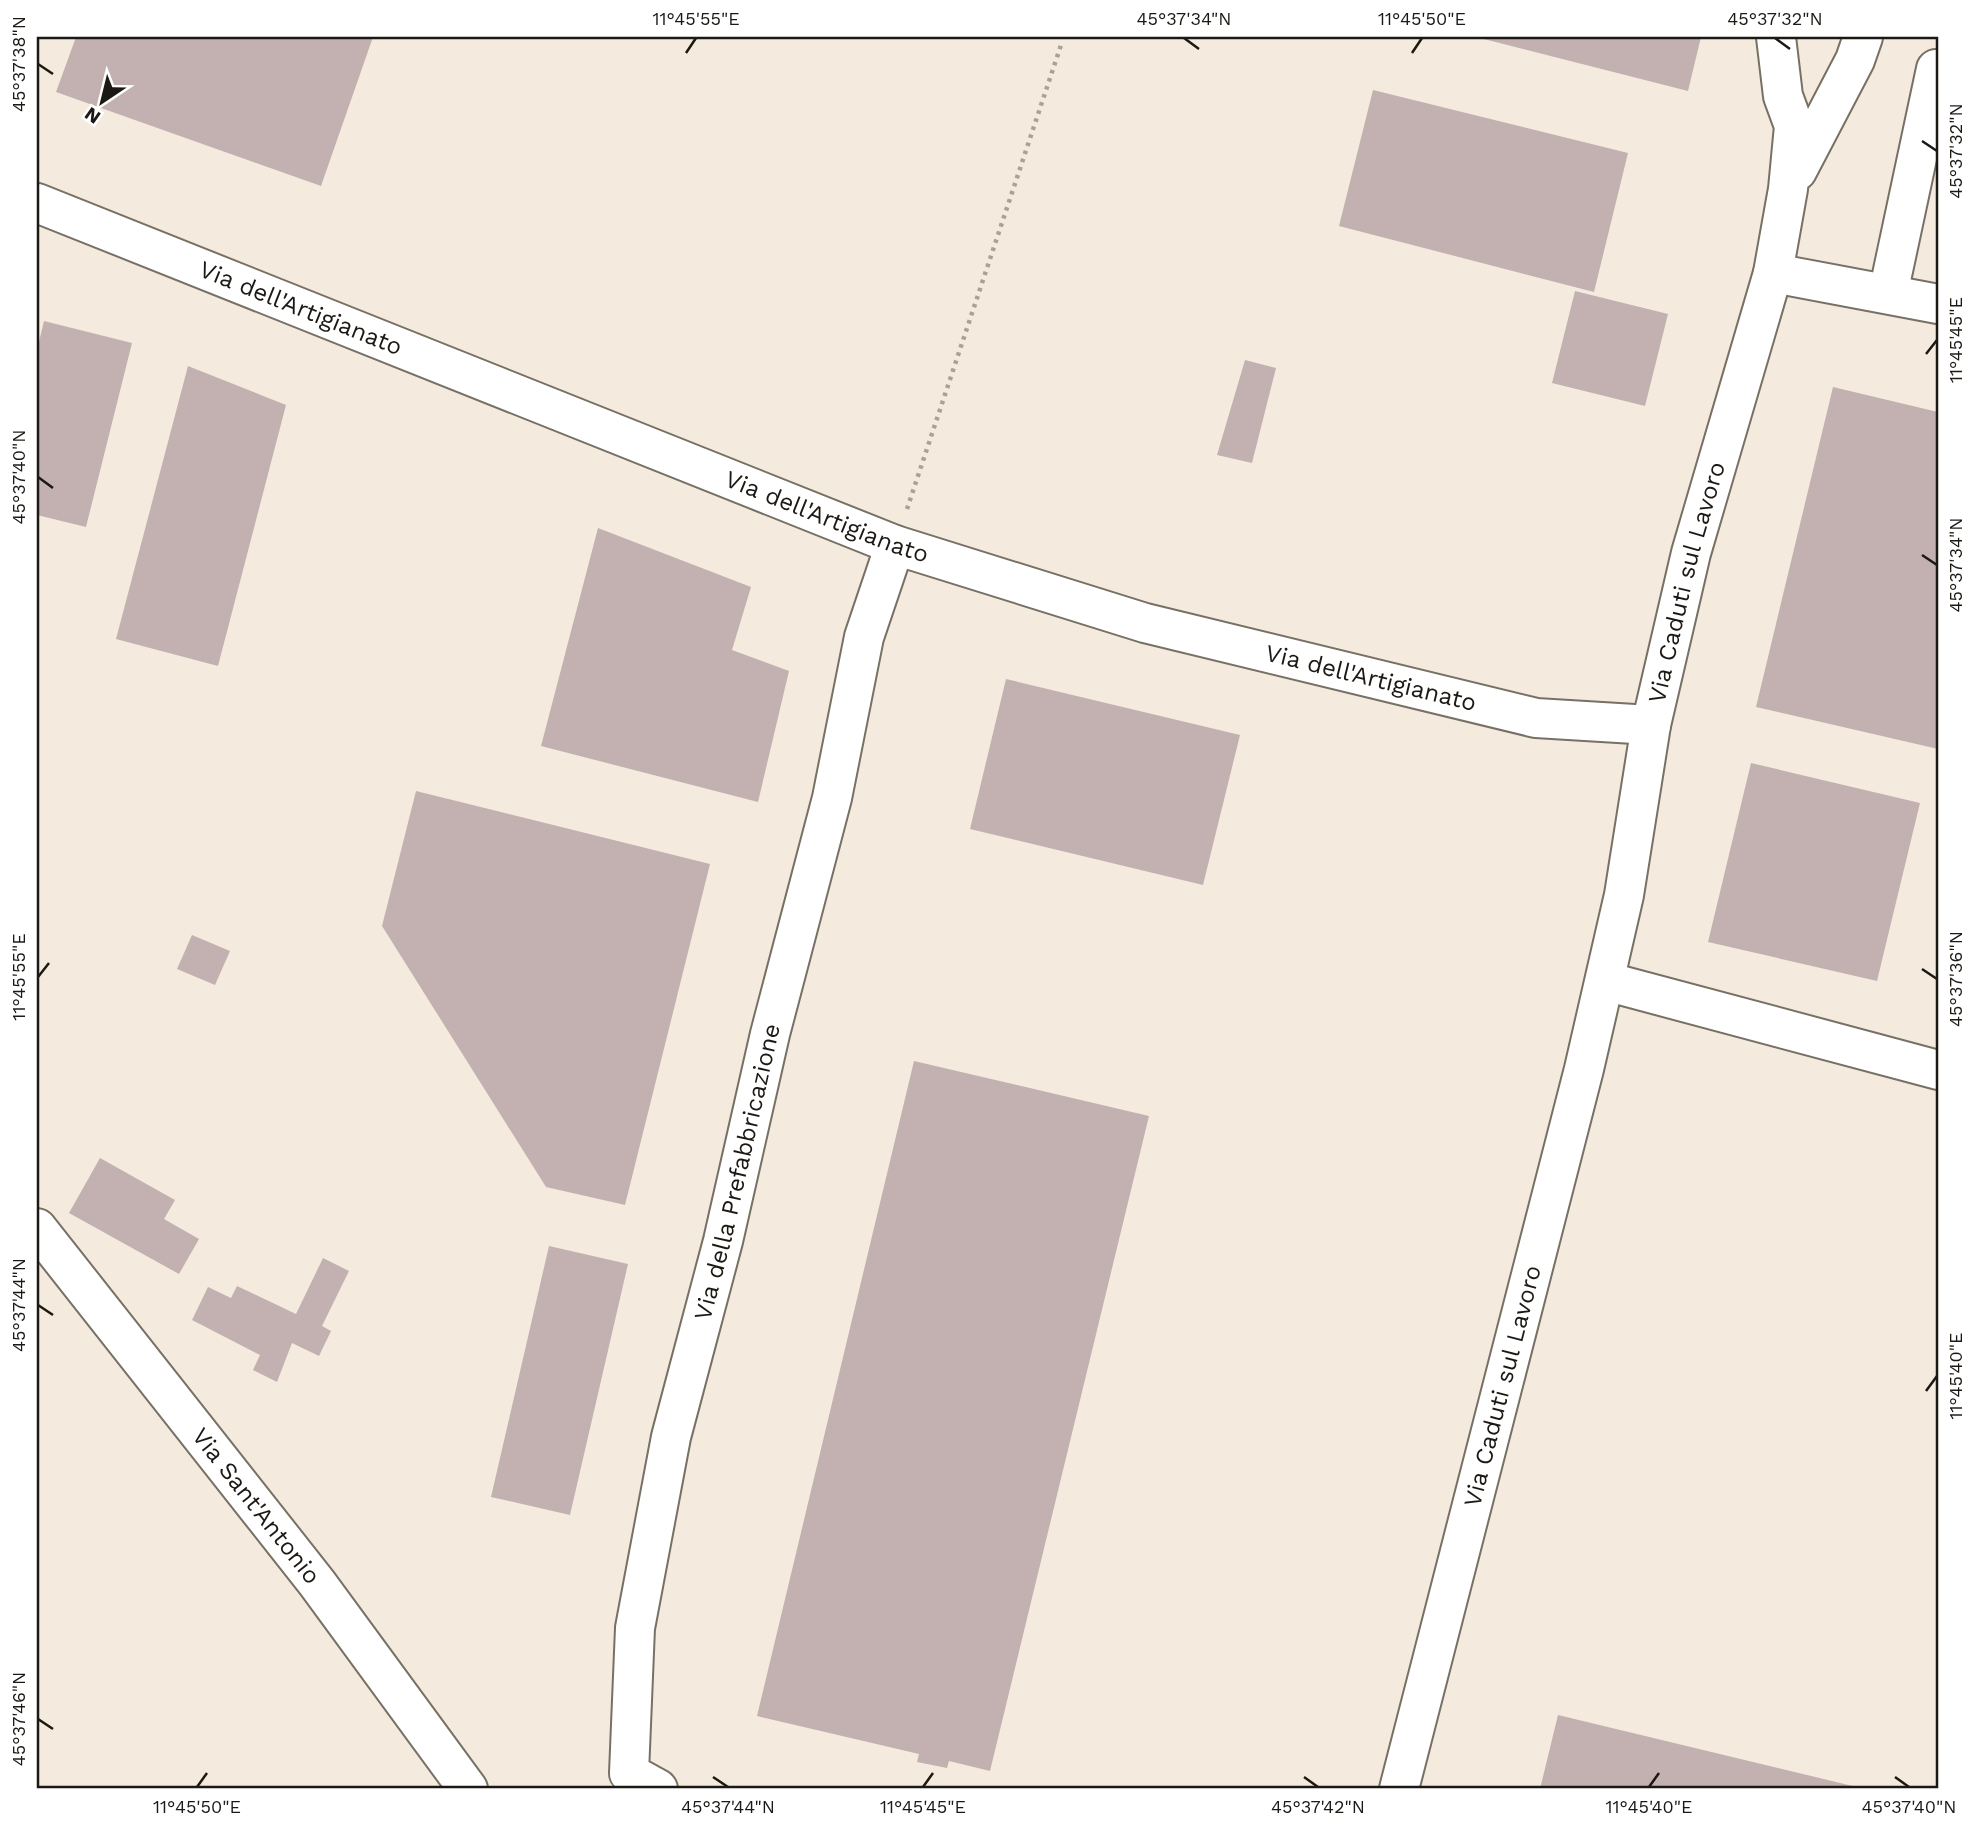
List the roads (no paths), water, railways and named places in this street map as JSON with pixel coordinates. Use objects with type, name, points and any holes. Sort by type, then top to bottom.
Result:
[{"type":"street","name":"Via Caduti sul Lavoro","points":[[1399,1789],[1605,981],[1624,895],[1651,725],[1691,553],[1749,345],[1773,274],[1788,189],[1794,126],[1783,96],[1776,37]]},
{"type":"street","name":"Via Caduti sul Lavoro","points":[[1788,189],[1855,60],[1863,37]]},
{"type":"street","points":[[1888,294],[1936,69]]},
{"type":"street","name":"Via dell'Artigianato","points":[[37,203],[895,545],[1145,622],[1523,715],[1651,725]]},
{"type":"street","points":[[1773,274],[1938,304]]},
{"type":"street","name":"Via della Prefabbricazione","points":[[658,1789],[629,1773],[635,1628],[668,1451],[723,1241],[770,1034],[831,797],[864,636],[895,545]]},
{"type":"street","points":[[1605,981],[1938,1070]]},
{"type":"street","name":"Via Sant'Antonio","points":[[37,1228],[317,1583],[468,1789]]}]
